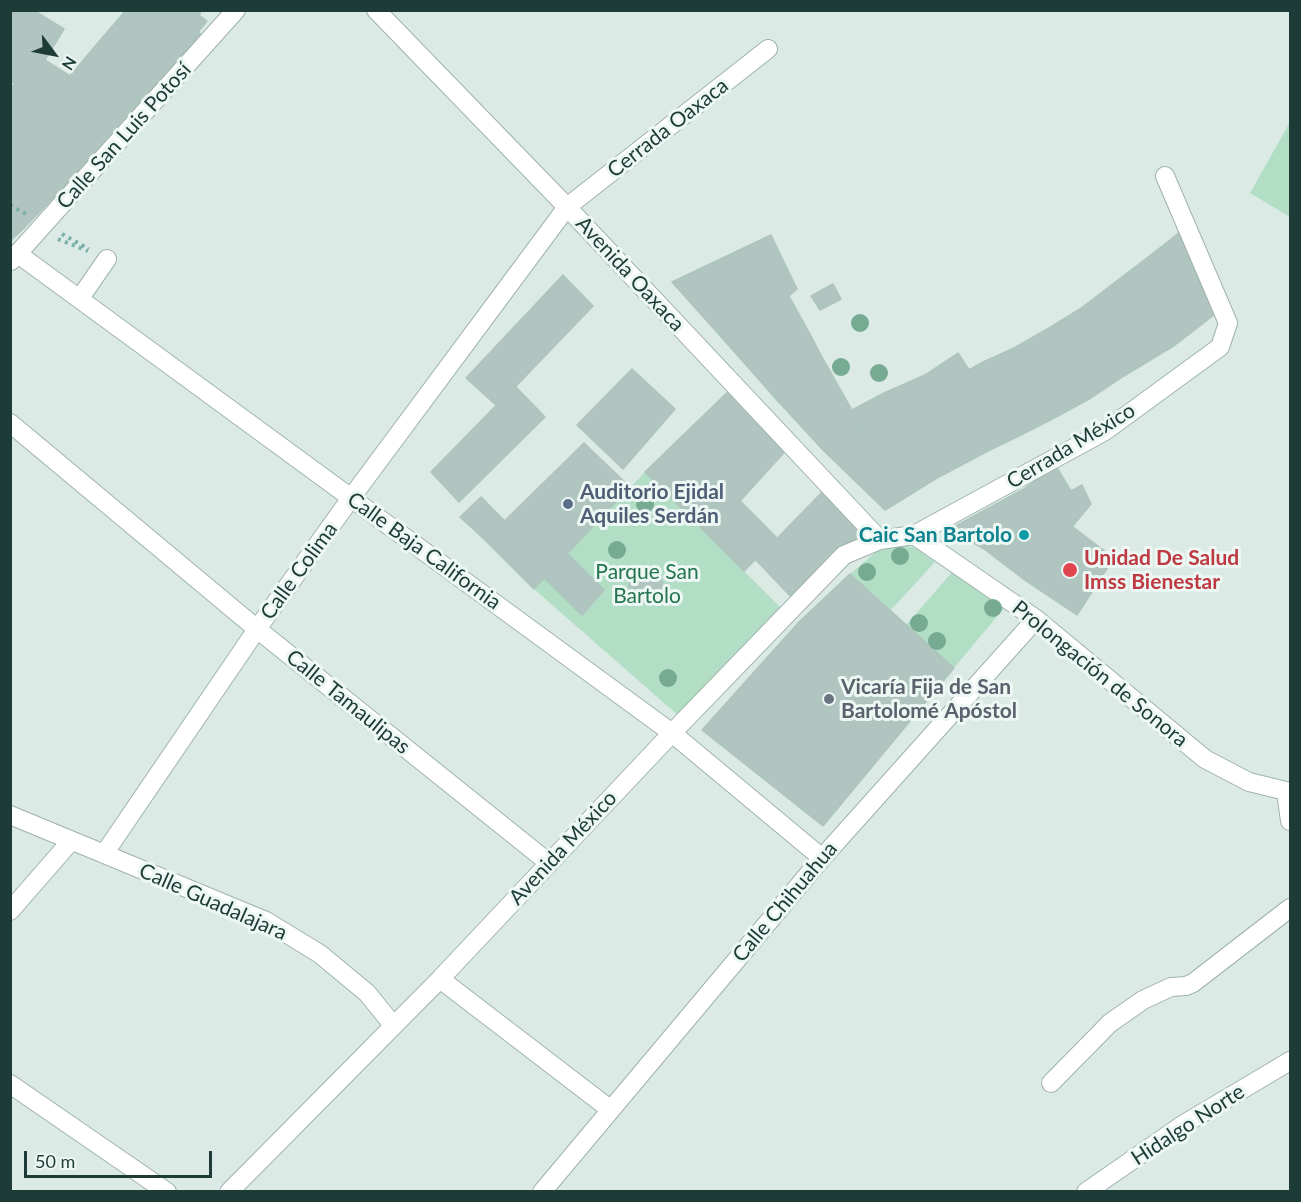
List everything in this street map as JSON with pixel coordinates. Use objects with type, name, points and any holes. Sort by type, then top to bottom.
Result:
[{"type":"street","name":"Calle San Luis Potosí","points":[[14,257],[236,10]]},
{"type":"street","name":"Avenida Oaxaca","points":[[376,10],[567,207],[880,540]]},
{"type":"street","name":"Cerrada Oaxaca","points":[[567,207],[768,49]]},
{"type":"street","name":"Cerrada México","points":[[914,535],[1105,431],[1220,347],[1228,323],[1165,176]]},
{"type":"street","name":"Calle Colima","points":[[104,854],[257,629],[567,207]]},
{"type":"street","name":"Calle Baja California","points":[[14,257],[80,298],[672,733],[822,858]]},
{"type":"street","points":[[80,298],[107,259]]},
{"type":"street","name":"Calle Tamaulipas","points":[[10,423],[257,629],[549,862]]},
{"type":"street","name":"Avenida México","points":[[230,1191],[440,979],[844,555],[880,540],[914,535]]},
{"type":"street","name":"Prolongación de Sonora","points":[[914,535],[1036,619],[1205,759],[1249,782],[1288,787]]},
{"type":"street","name":"Calle Chihuahua","points":[[542,1191],[822,858],[1036,619]]},
{"type":"street","points":[[1288,787],[1290,821]]},
{"type":"street","name":"Calle Guadalajara","points":[[10,815],[266,921],[320,954],[367,993],[393,1025]]},
{"type":"street","points":[[10,911],[71,841]]},
{"type":"street","points":[[1051,1083],[1110,1023],[1143,1000],[1171,987],[1193,983],[1290,908]]},
{"type":"street","points":[[440,979],[611,1110]]},
{"type":"street","name":"Hidalgo Norte","points":[[1086,1191],[1184,1124],[1290,1061]]},
{"type":"street","points":[[10,1084],[166,1191]]},
{"type":"green space","points":[[1290,122],[1290,217],[1250,193]]},
{"type":"green space","name":"Parque San Bartolo","points":[[645,472],[782,609],[680,717],[534,589]]},
{"type":"green space","points":[[900,544],[915,548],[935,562],[891,610],[850,574],[882,547]]},
{"type":"green space","points":[[953,571],[1005,607],[954,668],[906,625]]},
{"type":"building","points":[[10,10],[33,10],[64,29],[45,60],[10,38]]},
{"type":"building","points":[[126,10],[140,10],[190,54],[174,72],[115,23]]},
{"type":"building","points":[[140,10],[174,10],[204,37],[190,54]]},
{"type":"building","points":[[174,10],[202,10],[199,15],[207,21],[198,32]]},
{"type":"building","points":[[115,23],[174,72],[154,94],[96,45]]},
{"type":"building","points":[[10,38],[70,76],[48,102],[18,82],[14,83],[10,80]]},
{"type":"building","points":[[96,45],[154,94],[133,116],[76,69]]},
{"type":"building","points":[[76,69],[133,116],[107,145],[48,102]]},
{"type":"building","points":[[18,82],[48,102],[23,130],[10,122],[10,87]]},
{"type":"building","points":[[48,102],[107,145],[78,173],[23,130]]},
{"type":"building","points":[[10,122],[23,130],[10,145]]},
{"type":"building","points":[[23,130],[78,173],[52,199],[10,168],[10,145]]},
{"type":"building","points":[[10,168],[52,199],[21,231],[10,223]]},
{"type":"building","points":[[10,223],[21,231],[10,241]]},
{"type":"building","points":[[1180,232],[1215,314],[1196,329],[1152,254]]},
{"type":"building","points":[[771,235],[797,289],[731,348],[672,282]]},
{"type":"building","points":[[1152,254],[1196,329],[1175,345],[1124,376],[1080,309]]},
{"type":"building","points":[[563,275],[593,306],[497,406],[466,378]]},
{"type":"building","points":[[833,284],[841,299],[820,310],[811,296]]},
{"type":"building","points":[[789,296],[811,336],[761,382],[731,348]]},
{"type":"building","points":[[1080,309],[1124,376],[1091,398],[1049,328]]},
{"type":"building","points":[[1049,328],[1091,398],[1058,416],[1014,348]]},
{"type":"building","points":[[811,336],[821,355],[775,398],[761,382]]},
{"type":"building","points":[[1014,348],[1058,416],[1023,434],[981,363]]},
{"type":"building","points":[[958,353],[983,391],[958,411],[911,437],[884,393],[925,375]]},
{"type":"building","points":[[821,355],[862,428],[824,451],[775,398]]},
{"type":"building","points":[[981,363],[1023,434],[988,451],[958,411],[983,391],[969,370]]},
{"type":"building","points":[[632,369],[675,409],[623,469],[577,425]]},
{"type":"building","points":[[515,386],[545,417],[459,502],[431,472]]},
{"type":"building","points":[[734,386],[790,446],[740,501],[679,439]]},
{"type":"building","points":[[884,393],[937,478],[903,499],[852,410]]},
{"type":"building","points":[[958,411],[988,451],[937,478],[911,437]]},
{"type":"building","points":[[862,428],[903,499],[885,510],[824,451]]},
{"type":"building","points":[[679,439],[777,538],[744,571],[645,472]]},
{"type":"building","name":"Auditorio Ejidal Aquiles Serdán","points":[[584,443],[630,487],[534,589],[485,540]]},
{"type":"building","points":[[1056,466],[1071,491],[1082,485],[1091,504],[1072,527],[1022,490]]},
{"type":"building","points":[[827,487],[869,533],[792,598],[756,560]]},
{"type":"building","name":"Caic San Bartolo","points":[[1022,490],[1065,521],[1026,581],[984,549]]},
{"type":"building","points":[[1022,490],[984,549],[950,529]]},
{"type":"building","points":[[481,497],[505,521],[485,540],[460,517]]},
{"type":"building","name":"Unidad De Salud Imss Bienestar","points":[[1065,521],[1114,558],[1077,615],[1026,581]]},
{"type":"building","points":[[567,553],[604,590],[582,615],[544,578]]},
{"type":"building","points":[[646,570],[658,575],[663,587],[658,599],[646,604],[634,599],[629,587],[634,575]]},
{"type":"building","name":"Vicaría Fija de San Bartolomé Apóstol","points":[[850,574],[954,668],[823,826],[702,730],[799,622]]},
{"type":"place","name":"Auditorio Ejidal Aquiles Serdán","points":[[568,504]]},
{"type":"place","name":"Caic San Bartolo","points":[[1024,535]]},
{"type":"place","name":"Unidad De Salud Imss Bienestar","points":[[1070,570]]},
{"type":"place","name":"Vicaría Fija de San Bartolomé Apóstol","points":[[829,699]]}]
